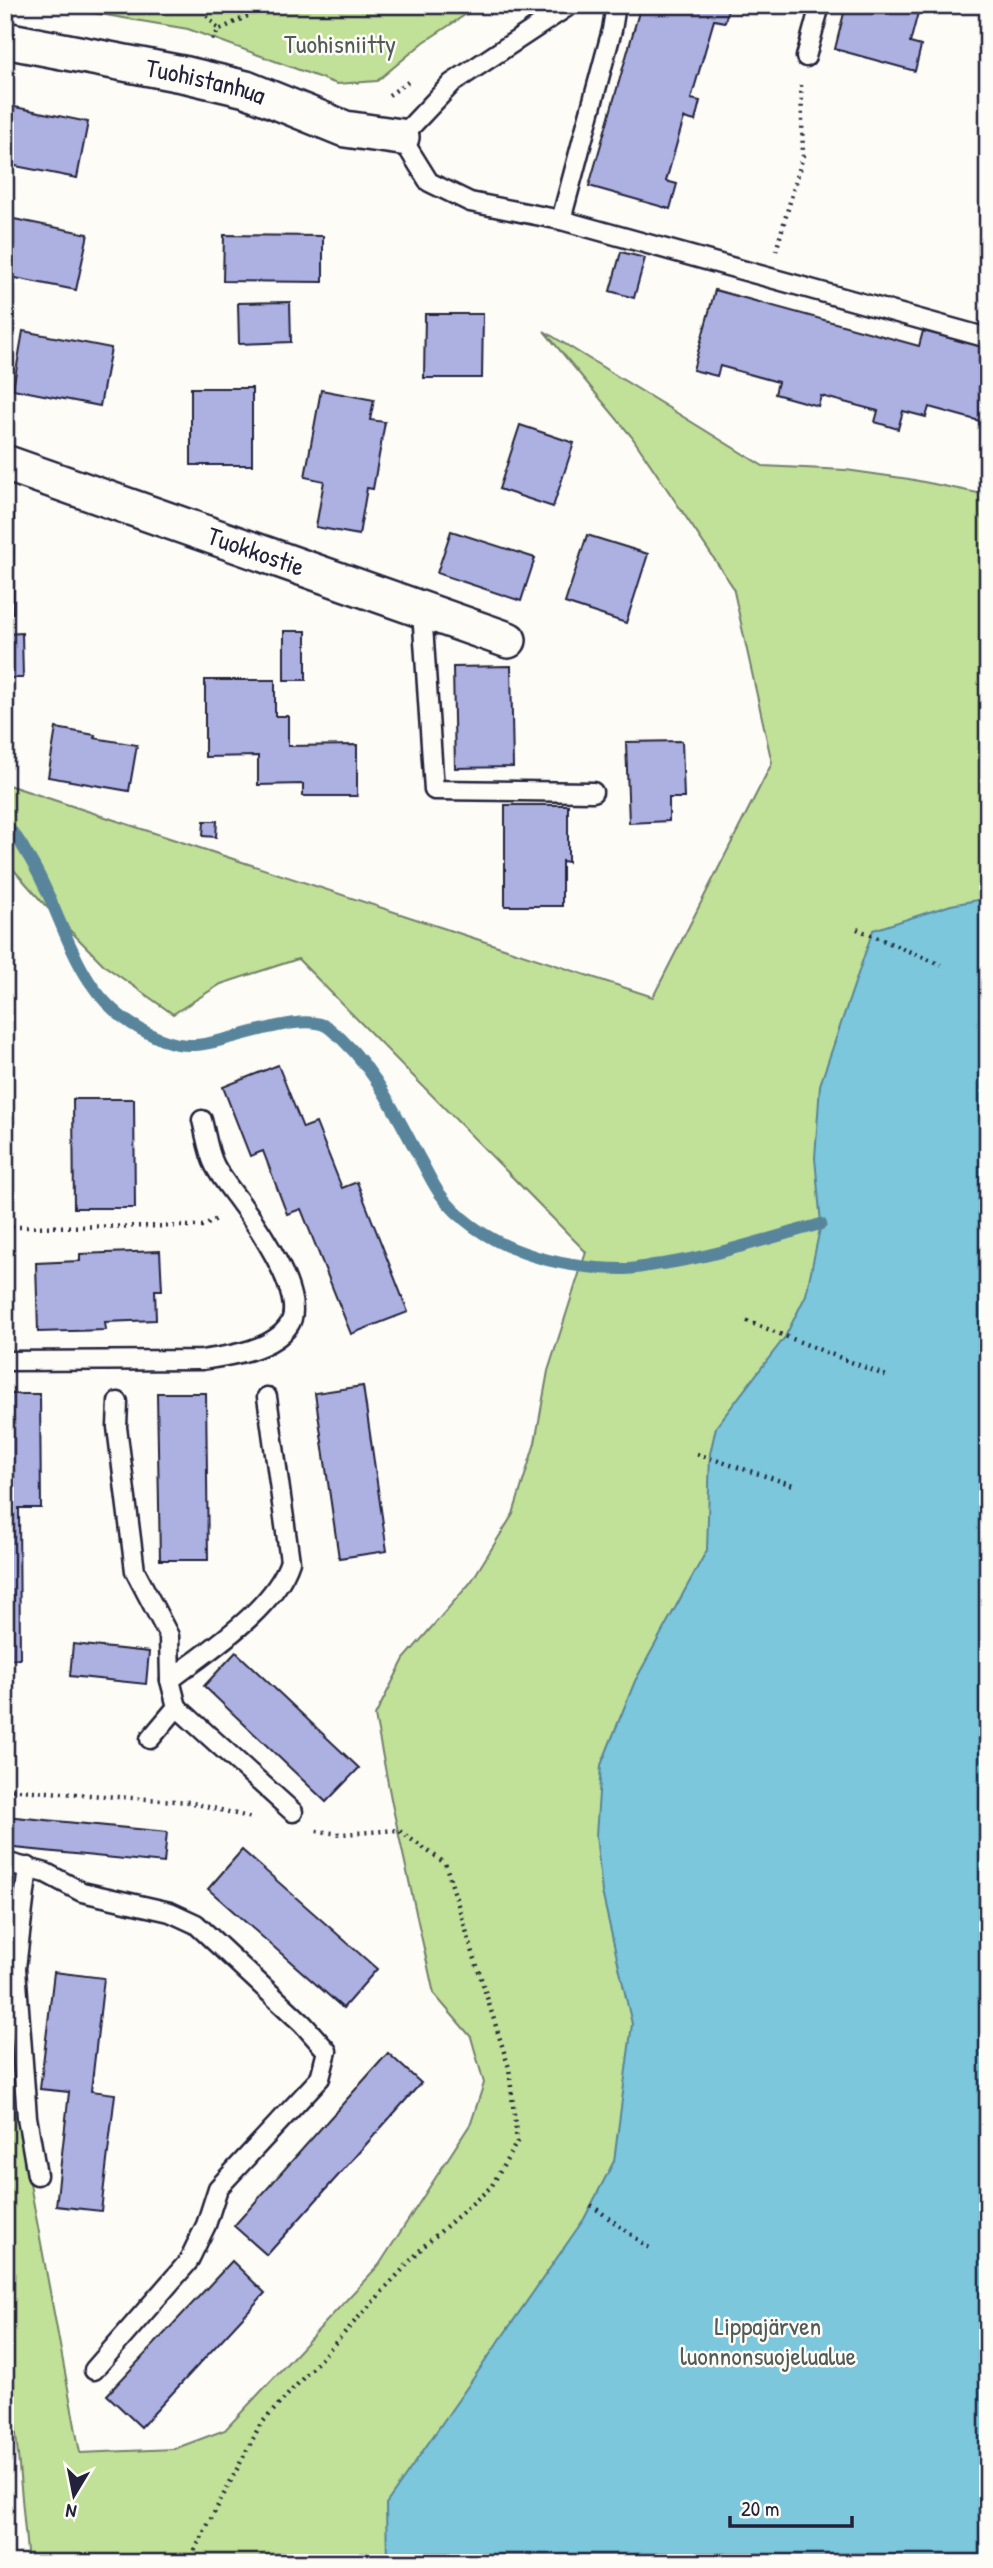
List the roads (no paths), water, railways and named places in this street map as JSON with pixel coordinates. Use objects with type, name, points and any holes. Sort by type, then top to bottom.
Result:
[{"type":"street","name":"Tuohistanhua","points":[[5,40],[246,89],[345,129],[401,137]]},
{"type":"street","name":"Tuokkostie","points":[[5,463],[508,640]]},
{"type":"lane","points":[[570,5],[452,83],[401,137],[429,182],[470,202],[561,219],[988,338]]},
{"type":"lane","points":[[561,219],[612,30],[615,5]]},
{"type":"lane","points":[[806,57],[820,5]]},
{"type":"lane","points":[[422,611],[434,790],[593,792]]},
{"type":"lane","points":[[5,1361],[202,1360],[230,1356],[266,1344],[289,1325],[295,1307],[282,1270],[242,1204],[214,1165],[202,1120]]},
{"type":"lane","points":[[170,1679],[240,1625],[284,1579],[290,1561],[267,1397]]},
{"type":"lane","points":[[118,1402],[117,1427],[135,1571],[169,1636],[170,1679],[177,1707],[293,1812]]},
{"type":"lane","points":[[150,1739],[177,1707]]},
{"type":"lane","points":[[5,1862],[46,1873],[82,1892],[170,1912],[196,1924],[303,2024],[327,2051],[320,2078],[218,2188],[206,2225],[188,2262],[94,2370]]},
{"type":"lane","points":[[27,1867],[16,1968],[27,2117],[37,2175]]},
{"type":"water","name":"Lippajärven luonnonsuojelualue","points":[[988,898],[988,2563],[387,2563],[386,2504],[584,2219],[614,2161],[632,2024],[602,1892],[596,1835],[601,1765],[635,1681],[707,1550],[710,1454],[716,1427],[785,1337],[806,1295],[821,1224],[815,1158],[820,1085],[873,930],[951,905]]},
{"type":"waterway","points":[[5,825],[20,842],[40,877],[84,973],[117,1013],[151,1035],[182,1045],[203,1044],[282,1025],[317,1023],[329,1028],[357,1055],[380,1087],[440,1194],[457,1213],[499,1242],[548,1260],[600,1268],[630,1269],[682,1261],[821,1224]]},
{"type":"park label","name":"Tuohisniitty","points":[[340,44]]}]
